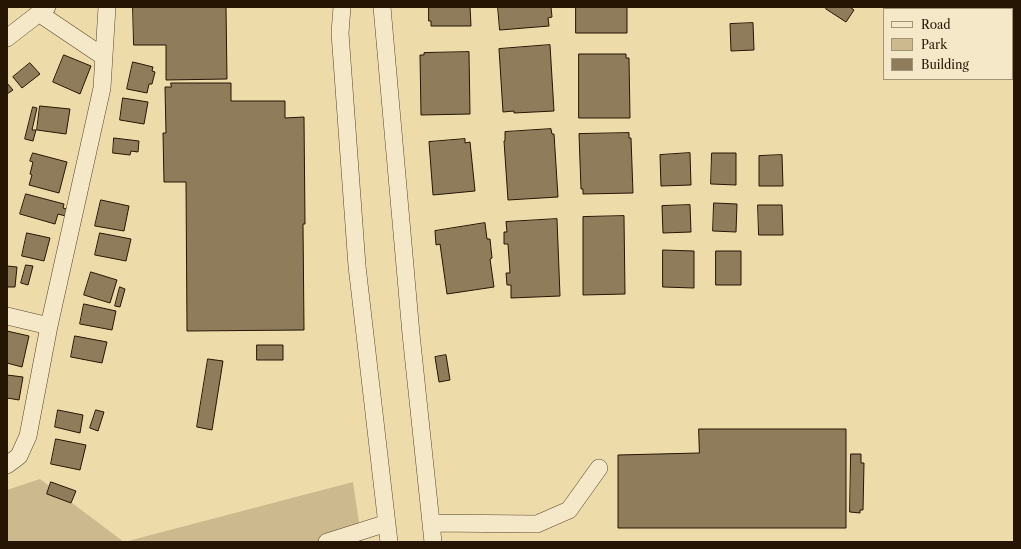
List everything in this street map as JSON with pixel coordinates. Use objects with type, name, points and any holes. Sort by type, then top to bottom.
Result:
[{"type":"street","points":[[7,465],[19,456],[28,436],[49,326],[102,88],[107,7]]},
{"type":"street","points":[[342,7],[340,33],[357,266],[389,542]]},
{"type":"street","points":[[382,7],[410,326],[433,542]]},
{"type":"street","points":[[7,38],[43,10],[104,57]]},
{"type":"street","points":[[7,316],[49,326]]},
{"type":"street","points":[[431,523],[537,524],[569,510],[598,468]]},
{"type":"street","points":[[327,542],[387,523]]},
{"type":"green space","points":[[40,479],[124,542],[9,542],[7,539],[7,490]]},
{"type":"green space","points":[[353,482],[362,542],[124,542]]},
{"type":"building","points":[[133,7],[226,7],[227,79],[166,80],[166,45],[134,45]]},
{"type":"building","points":[[429,7],[470,7],[471,26],[431,26],[431,21],[429,21]]},
{"type":"building","points":[[498,7],[551,7],[552,17],[548,18],[549,26],[500,30]]},
{"type":"building","points":[[576,7],[627,7],[627,33],[576,33]]},
{"type":"building","points":[[827,7],[850,7],[854,10],[846,22],[826,9]]},
{"type":"building","points":[[753,23],[754,50],[731,51],[730,24]]},
{"type":"building","points":[[550,45],[554,111],[514,113],[514,111],[503,112],[499,49]]},
{"type":"building","points":[[469,52],[470,114],[421,115],[420,55],[424,55],[424,53]]},
{"type":"building","points":[[579,54],[626,54],[626,58],[629,58],[630,118],[579,118]]},
{"type":"building","points":[[64,55],[91,66],[80,94],[53,82]]},
{"type":"building","points":[[133,62],[153,67],[152,71],[155,72],[152,84],[149,84],[147,93],[127,89]]},
{"type":"building","points":[[30,63],[40,74],[22,88],[13,77]]},
{"type":"building","points":[[7,83],[13,90],[7,94]]},
{"type":"building","points":[[171,83],[231,83],[231,101],[285,101],[285,118],[304,117],[304,330],[187,331],[186,182],[164,182],[163,133],[166,133],[165,87],[171,87]]},
{"type":"building","points":[[123,98],[148,102],[144,124],[120,120]]},
{"type":"building","points":[[40,106],[70,109],[66,134],[37,130]]},
{"type":"building","points":[[33,107],[37,108],[32,130],[36,130],[33,141],[25,139]]},
{"type":"building","points":[[551,129],[552,134],[554,134],[558,197],[508,200],[504,141],[505,132]]},
{"type":"building","points":[[629,133],[629,138],[631,138],[633,193],[583,194],[583,189],[581,189],[579,134]]},
{"type":"building","points":[[114,138],[139,141],[138,152],[131,151],[130,155],[113,153]]},
{"type":"building","points":[[465,139],[465,143],[470,142],[475,191],[433,195],[429,142]]},
{"type":"building","points":[[33,153],[67,162],[59,193],[29,185],[32,175],[30,174],[33,162],[30,161]]},
{"type":"building","points":[[690,153],[691,185],[661,186],[660,155]]},
{"type":"building","points":[[712,153],[736,153],[736,185],[711,184]]},
{"type":"building","points":[[782,155],[783,186],[759,186],[759,156]]},
{"type":"building","points":[[26,194],[64,204],[63,208],[70,210],[69,217],[58,214],[55,224],[20,214]]},
{"type":"building","points":[[101,200],[129,206],[124,231],[95,226]]},
{"type":"building","points":[[714,203],[737,204],[736,232],[713,231]]},
{"type":"building","points":[[690,205],[691,232],[663,233],[662,206]]},
{"type":"building","points":[[758,205],[782,205],[783,235],[759,235]]},
{"type":"building","points":[[624,216],[625,294],[583,295],[583,217]]},
{"type":"building","points":[[557,219],[560,296],[511,298],[511,285],[507,285],[506,273],[510,273],[508,244],[504,244],[504,232],[507,232],[506,222]]},
{"type":"building","points":[[485,223],[487,239],[490,239],[492,258],[490,259],[494,287],[447,294],[440,244],[436,245],[435,231]]},
{"type":"building","points":[[27,233],[50,238],[44,261],[22,256]]},
{"type":"building","points":[[100,233],[131,239],[126,261],[95,255]]},
{"type":"building","points":[[663,250],[694,251],[694,288],[663,287]]},
{"type":"building","points":[[716,251],[741,251],[741,285],[716,285]]},
{"type":"building","points":[[26,265],[33,266],[28,285],[21,283]]},
{"type":"building","points":[[7,266],[17,267],[15,287],[7,287]]},
{"type":"building","points":[[91,272],[117,280],[110,303],[84,295]]},
{"type":"building","points":[[120,287],[125,289],[120,307],[115,306]]},
{"type":"building","points":[[84,304],[116,311],[112,330],[80,324]]},
{"type":"building","points":[[7,331],[29,336],[22,367],[7,363]]},
{"type":"building","points":[[75,336],[107,342],[102,363],[71,357]]},
{"type":"building","points":[[257,345],[283,345],[283,360],[257,360]]},
{"type":"building","points":[[446,355],[450,380],[439,382],[435,357]]},
{"type":"building","points":[[208,359],[223,361],[212,430],[197,427]]},
{"type":"building","points":[[7,375],[23,377],[19,400],[7,398]]},
{"type":"building","points":[[58,410],[83,415],[80,433],[55,427]]},
{"type":"building","points":[[96,410],[104,412],[98,431],[90,428]]},
{"type":"building","points":[[699,429],[846,429],[846,528],[618,528],[618,455],[699,453]]},
{"type":"building","points":[[56,439],[86,445],[80,470],[51,464]]},
{"type":"building","points":[[851,454],[861,454],[861,463],[864,463],[863,510],[860,510],[860,513],[850,512]]},
{"type":"building","points":[[51,482],[76,491],[71,503],[47,494]]}]
